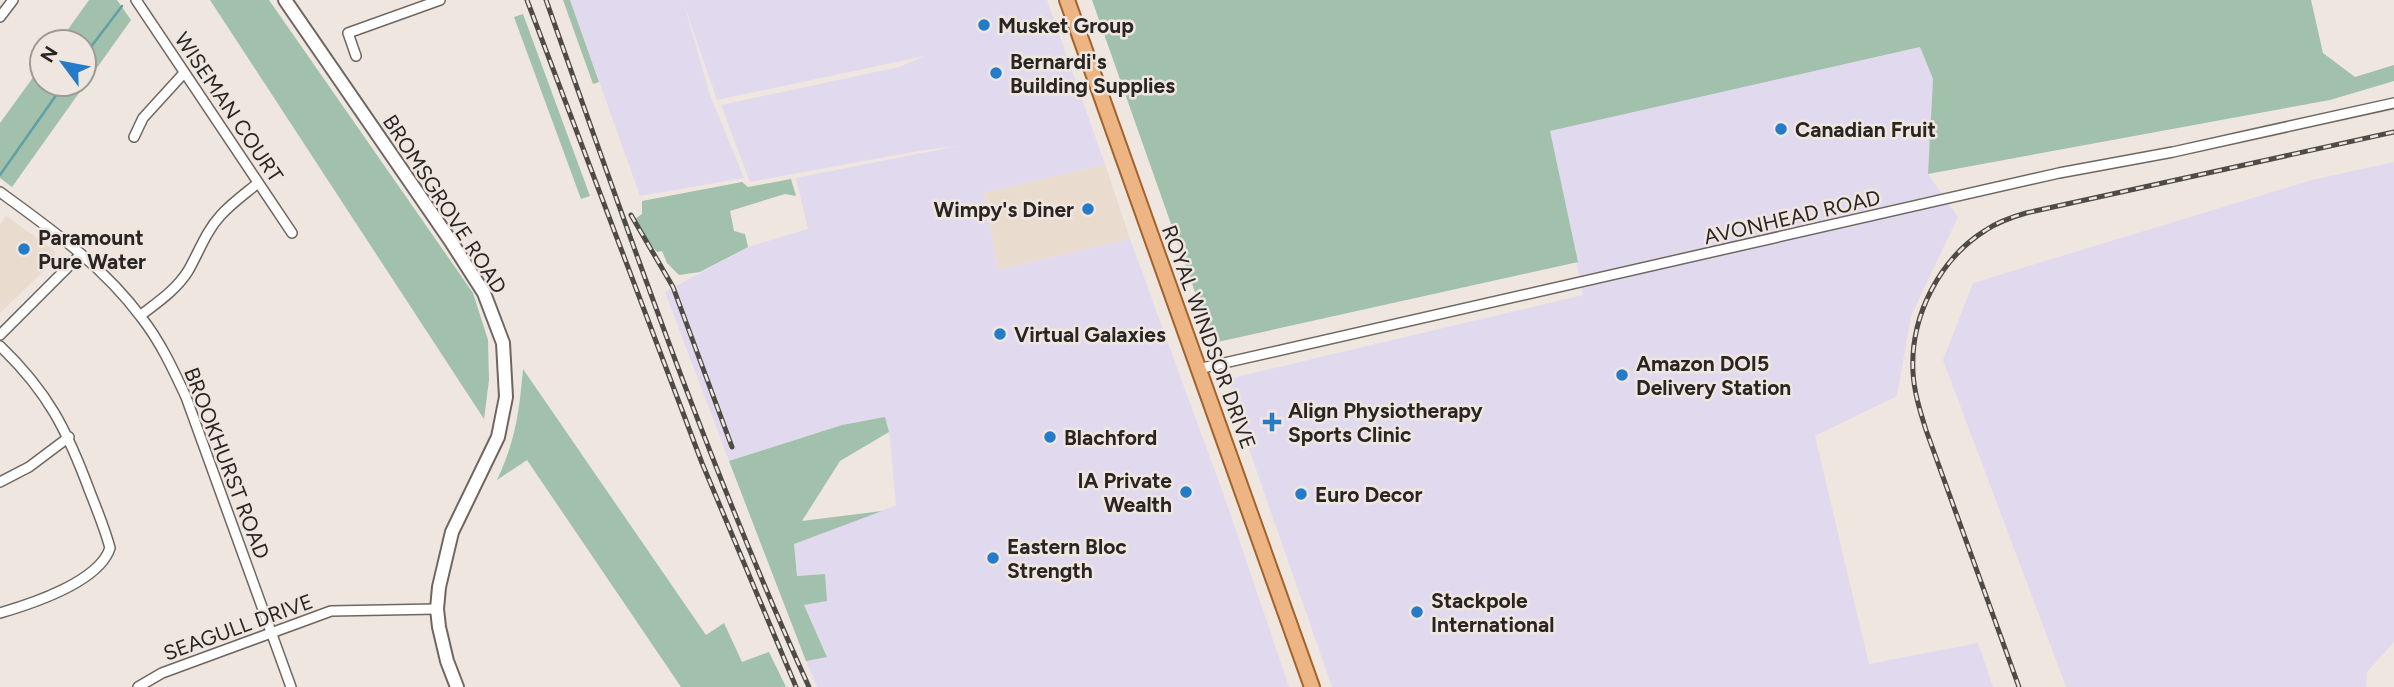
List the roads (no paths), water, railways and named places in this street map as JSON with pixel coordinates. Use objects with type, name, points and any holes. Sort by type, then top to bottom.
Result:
[{"type":"main road","name":"ROYAL WINDSOR DRIVE","points":[[1067,0],[1312,687]]},
{"type":"street","name":"WISEMAN COURT","points":[[136,0],[292,233]]},
{"type":"street","name":"BROMSGROVE ROAD","points":[[285,0],[484,293],[503,343],[506,397],[498,437],[452,532],[439,587],[437,609],[445,653],[457,687]]},
{"type":"street","points":[[356,56],[348,33],[412,5],[440,0]]},
{"type":"street","points":[[0,17],[9,1]]},
{"type":"street","points":[[134,137],[143,118],[184,73]]},
{"type":"street","name":"AVONHEAD ROAD","points":[[1198,369],[2059,173],[2173,152],[2394,103]]},
{"type":"street","points":[[141,316],[164,299],[177,285],[222,214],[258,183]]},
{"type":"street","name":"BROOKHURST ROAD","points":[[0,192],[60,236],[110,281],[141,316],[165,352],[186,397],[291,687]]},
{"type":"street","points":[[0,335],[80,254]]},
{"type":"street","points":[[0,346],[37,384],[69,437],[110,548],[107,557],[93,572],[55,593],[0,613]]},
{"type":"street","points":[[0,482],[29,467],[69,437]]},
{"type":"street","name":"SEAGULL DRIVE","points":[[138,687],[162,673],[331,611],[437,609]]},
{"type":"waterway","points":[[98,38],[122,6]]},
{"type":"waterway","points":[[0,175],[54,98]]},
{"type":"railway","points":[[527,0],[702,463],[796,687]]},
{"type":"railway","points":[[546,0],[638,260],[703,432],[736,518],[809,687]]},
{"type":"railway","points":[[2019,687],[1926,430],[1916,394],[1913,351],[1917,331],[1922,311],[1941,273],[1969,242],[1995,225],[2021,215],[2394,132]]},
{"type":"railway","points":[[631,215],[673,287],[732,447]]},
{"type":"place","name":"Musket Group","points":[[984,25]]},
{"type":"place","name":"Bernardi's Building Supplies","points":[[996,73]]},
{"type":"place","name":"Canadian Fruit","points":[[1781,129]]},
{"type":"place","name":"Wimpy's Diner","points":[[1088,209]]},
{"type":"place","name":"Paramount Pure Water","points":[[24,249]]},
{"type":"place","name":"Virtual Galaxies","points":[[1000,334]]},
{"type":"place","name":"Amazon DOI5 Delivery Station","points":[[1622,375]]},
{"type":"place","name":"Align Physiotherapy Sports Clinic","points":[[1272,422]]},
{"type":"place","name":"Blachford","points":[[1050,437]]},
{"type":"place","name":"IA Private Wealth","points":[[1186,492]]},
{"type":"place","name":"Euro Decor","points":[[1301,494]]},
{"type":"place","name":"Eastern Bloc Strength","points":[[993,558]]},
{"type":"place","name":"Stackpole International","points":[[1417,612]]}]
